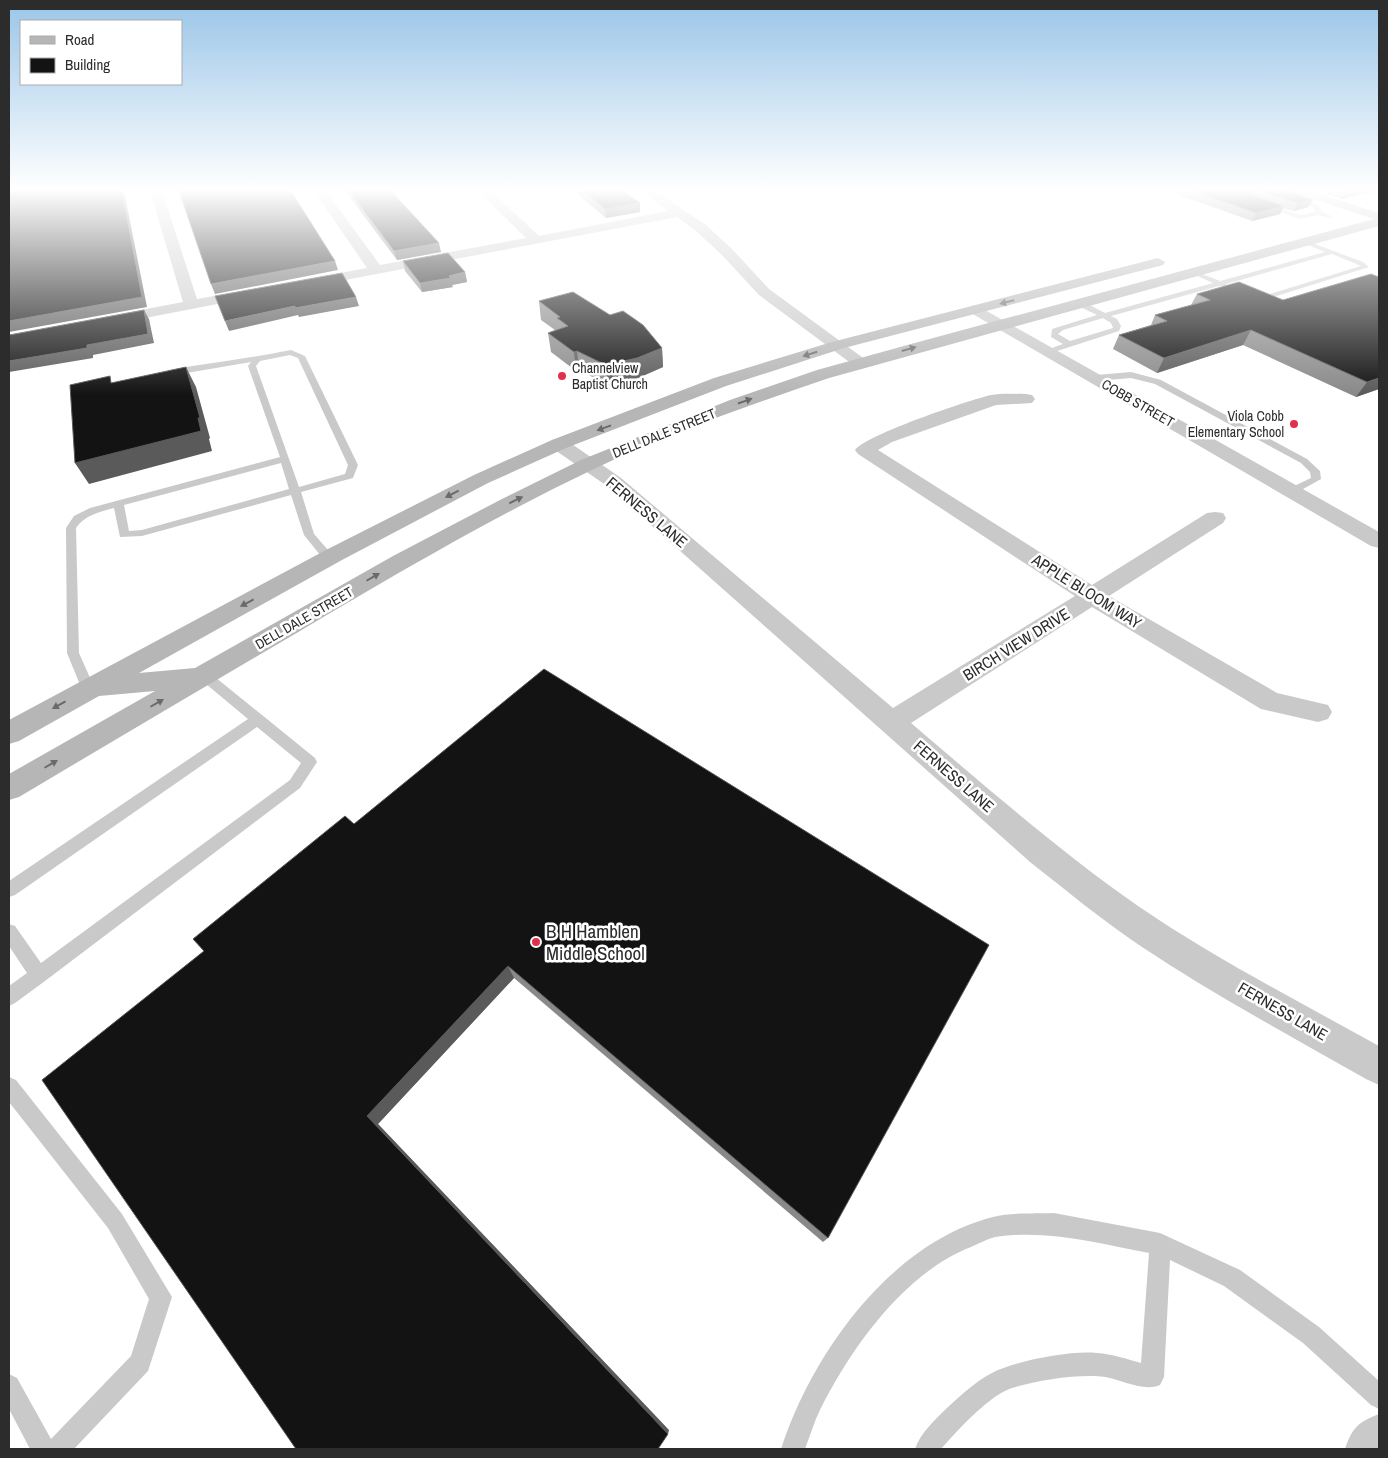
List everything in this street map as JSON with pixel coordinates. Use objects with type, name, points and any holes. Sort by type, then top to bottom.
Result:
[{"type":"main road","name":"DELL DALE STREET","points":[[1169,259],[1193,272]]},
{"type":"main road","name":"DELL DALE STREET","points":[[9,733],[329,558],[481,479],[559,444],[720,382],[838,345],[1169,259]]},
{"type":"main road","name":"DELL DALE STREET","points":[[9,788],[401,561],[507,504],[588,464],[736,404],[862,363],[1241,259]]},
{"type":"main road","points":[[88,689],[205,676]]},
{"type":"street","points":[[177,259],[191,304]]},
{"type":"street","points":[[368,259],[376,270]]},
{"type":"street","points":[[298,284],[434,259]]},
{"type":"street","points":[[734,259],[764,292],[862,363]]},
{"type":"street","points":[[95,323],[269,290]]},
{"type":"street","name":"COBB STREET","points":[[976,310],[1379,541]]},
{"type":"street","name":"APPLE BLOOM WAY","points":[[1026,399],[994,400],[885,438],[864,450],[1092,596],[1270,702],[1318,712]]},
{"type":"street","name":"FERNESS LANE","points":[[559,444],[614,482],[1041,852],[1095,894],[1156,937],[1223,978],[1379,1066]]},
{"type":"street","name":"BIRCH VIEW DRIVE","points":[[892,722],[1215,518]]},
{"type":"street","points":[[1369,1449],[1379,1438]]},
{"type":"lane","points":[[1069,344],[1054,335],[1055,331],[1060,328],[1308,259]]},
{"type":"lane","points":[[1247,295],[1266,297],[1366,267],[1351,259]]},
{"type":"lane","points":[[1193,272],[1229,287]]},
{"type":"lane","points":[[1048,351],[1116,329],[1118,326],[1104,316],[1079,303]]},
{"type":"lane","points":[[118,503],[124,535],[142,533],[349,476],[353,465],[302,356],[291,352],[161,375]]},
{"type":"lane","points":[[257,359],[252,366],[296,490],[309,535],[329,558]]},
{"type":"lane","points":[[1096,378],[1131,375],[1158,382],[1304,460],[1315,471],[1316,479],[1292,491]]},
{"type":"lane","points":[[88,689],[73,653],[71,528],[78,518],[94,510],[118,503],[285,459]]},
{"type":"lane","points":[[9,997],[296,784],[310,762],[205,676]]},
{"type":"lane","points":[[9,890],[258,719]]},
{"type":"lane","points":[[9,932],[39,975]]},
{"type":"lane","points":[[9,1087],[115,1220],[161,1297],[140,1363],[58,1449]]},
{"type":"lane","points":[[793,1449],[809,1406],[831,1366],[858,1328],[892,1287],[943,1247],[994,1227],[1054,1224],[1160,1244],[1232,1278],[1311,1335],[1379,1397]]},
{"type":"lane","points":[[927,1449],[931,1442],[963,1409],[1001,1381],[1051,1369],[1094,1364],[1152,1377],[1160,1244]]},
{"type":"lane","points":[[9,1386],[44,1449]]},
{"type":"building","points":[[9,259],[135,259],[142,297],[9,321]]},
{"type":"building","points":[[202,259],[334,259],[335,261],[211,284]]},
{"type":"building","points":[[414,259],[453,259],[465,272],[449,276],[451,278],[420,283],[403,261]]},
{"type":"building","points":[[342,273],[356,297],[295,308],[295,306],[225,321],[215,296]]},
{"type":"building","points":[[1371,274],[1379,277],[1379,378],[1367,382],[1251,330],[1164,358],[1119,335],[1167,321],[1155,315],[1210,300],[1197,294],[1239,282],[1283,300]]},
{"type":"building","points":[[573,292],[610,315],[623,311],[643,325],[662,348],[637,358],[606,365],[577,351],[574,352],[548,333],[568,326],[557,318],[560,317],[539,301]]},
{"type":"building","points":[[144,310],[148,334],[87,345],[87,348],[9,361],[9,335]]},
{"type":"building","points":[[186,367],[200,418],[198,418],[201,431],[75,463],[70,385],[110,376],[111,383]]},
{"type":"building","points":[[544,669],[989,945],[828,1238],[508,966],[367,1116],[668,1434],[658,1449],[296,1449],[42,1080],[204,951],[193,939],[345,816],[354,824]]},
{"type":"place","name":"Channelview Baptist Church","points":[[562,376]]},
{"type":"place","name":"Viola Cobb Elementary School","points":[[1294,424]]},
{"type":"place","name":"B H Hamblen Middle School","points":[[536,942]]}]
